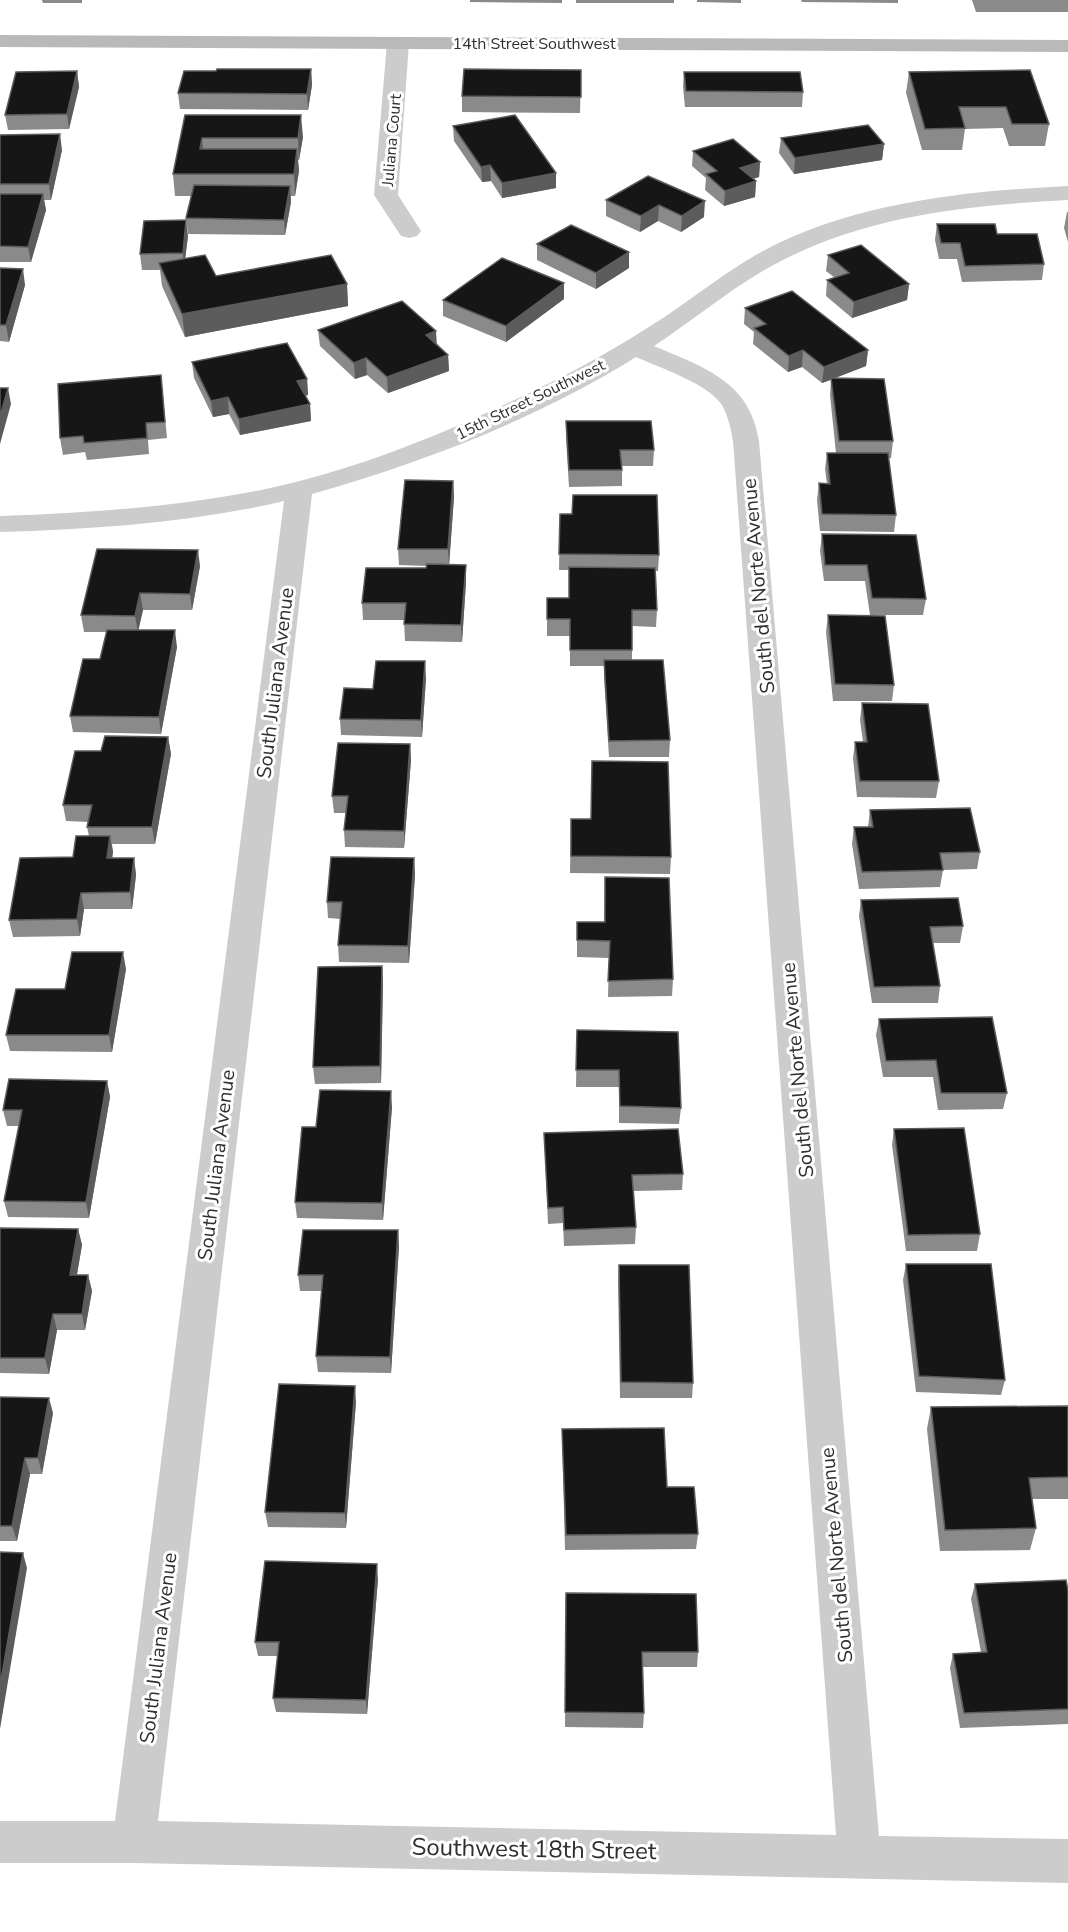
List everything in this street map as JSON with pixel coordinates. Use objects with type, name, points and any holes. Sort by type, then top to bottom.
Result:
[{"type":"main road","name":"14th Street Southwest","points":[[0,41],[1068,46]]},
{"type":"street","name":"Juliana Court","points":[[398,43],[386,195],[410,231]]},
{"type":"street","name":"15th Street Southwest","points":[[0,524],[91,521],[253,499],[299,489],[400,458],[486,423],[573,382],[634,347],[773,255],[830,231],[920,210],[995,199],[1068,193]]},
{"type":"street","name":"South del Norte Avenue","points":[[634,347],[714,385],[728,396],[743,424],[747,441],[860,1855]]},
{"type":"street","name":"South Juliana Avenue","points":[[134,1842],[299,489]]},
{"type":"street","name":"Southwest 18th Street","points":[[0,1842],[134,1842],[1068,1861]]},
{"type":"building","points":[[217,69],[311,69],[307,94],[178,93],[184,71],[216,71]]},
{"type":"building","points":[[464,69],[581,70],[581,97],[462,96]]},
{"type":"building","points":[[1030,70],[1049,124],[1012,124],[1006,107],[959,107],[965,128],[925,129],[909,72]]},
{"type":"building","points":[[77,71],[67,114],[5,115],[16,72]]},
{"type":"building","points":[[684,72],[800,72],[803,92],[686,91]]},
{"type":"building","points":[[185,115],[301,115],[298,138],[202,138],[200,149],[297,149],[294,174],[173,174]]},
{"type":"building","points":[[515,115],[556,173],[502,183],[490,165],[481,167],[453,126]]},
{"type":"building","points":[[868,125],[884,144],[795,158],[781,138]]},
{"type":"building","points":[[60,134],[49,184],[0,184],[0,135]]},
{"type":"building","points":[[733,139],[760,162],[740,168],[756,181],[725,191],[706,174],[717,171],[693,151]]},
{"type":"building","points":[[648,176],[705,201],[682,216],[659,205],[641,216],[606,200]]},
{"type":"building","points":[[194,185],[290,186],[284,220],[186,218]]},
{"type":"building","points":[[0,194],[43,194],[28,247],[0,246]]},
{"type":"building","points":[[186,220],[183,253],[140,254],[144,221]]},
{"type":"building","points":[[937,224],[995,224],[997,234],[1037,234],[1044,264],[965,266],[960,243],[941,243]]},
{"type":"building","points":[[571,225],[629,252],[596,273],[537,244]]},
{"type":"building","points":[[861,245],[909,284],[854,302],[827,280],[849,273],[828,255]]},
{"type":"building","points":[[205,255],[216,276],[331,255],[347,284],[182,314],[159,263]]},
{"type":"building","points":[[502,258],[564,283],[506,326],[443,300]]},
{"type":"building","points":[[0,268],[23,269],[6,325],[0,325]]},
{"type":"building","points":[[792,291],[868,350],[824,367],[803,350],[789,356],[754,328],[766,324],[745,308]]},
{"type":"building","points":[[402,301],[436,331],[426,335],[448,355],[387,377],[366,358],[354,363],[318,330]]},
{"type":"building","points":[[287,343],[307,379],[297,381],[310,404],[239,419],[228,397],[211,401],[192,362]]},
{"type":"building","points":[[161,375],[165,422],[146,423],[147,438],[84,443],[83,436],[60,438],[58,384]]},
{"type":"building","points":[[831,378],[884,379],[893,441],[839,441]]},
{"type":"building","points":[[0,388],[8,388],[0,417]]},
{"type":"building","points":[[566,421],[651,421],[654,450],[620,450],[622,470],[569,470]]},
{"type":"building","points":[[827,453],[888,453],[896,515],[822,514],[819,483],[830,484]]},
{"type":"building","points":[[405,480],[453,481],[448,549],[398,549]]},
{"type":"building","points":[[573,495],[657,495],[659,555],[559,554],[560,514],[572,514]]},
{"type":"building","points":[[822,534],[916,535],[926,599],[872,598],[867,565],[825,565]]},
{"type":"building","points":[[97,549],[198,550],[190,594],[140,593],[135,616],[81,615]]},
{"type":"building","points":[[427,564],[466,565],[461,625],[404,624],[406,603],[362,603],[366,568],[426,568]]},
{"type":"building","points":[[569,567],[655,568],[657,610],[632,610],[632,650],[570,650],[570,619],[547,619],[547,598],[569,598]]},
{"type":"building","points":[[828,615],[885,616],[894,685],[835,684]]},
{"type":"building","points":[[107,630],[175,630],[159,717],[70,716],[83,659],[100,659]]},
{"type":"building","points":[[604,660],[663,660],[670,740],[609,741]]},
{"type":"building","points":[[376,661],[425,661],[421,720],[340,719],[344,688],[373,689]]},
{"type":"building","points":[[862,703],[928,704],[939,781],[860,781],[855,742],[867,742]]},
{"type":"building","points":[[105,736],[168,737],[152,827],[87,827],[92,805],[63,805],[75,751],[101,751]]},
{"type":"building","points":[[338,743],[410,744],[404,831],[344,830],[348,796],[332,796]]},
{"type":"building","points":[[592,761],[668,762],[671,857],[571,856],[571,819],[591,819]]},
{"type":"building","points":[[970,808],[980,852],[940,853],[943,870],[862,872],[854,827],[873,827],[870,810]]},
{"type":"building","points":[[76,836],[110,836],[107,858],[134,858],[130,892],[81,893],[77,919],[9,920],[20,858],[73,857]]},
{"type":"building","points":[[331,857],[414,858],[408,946],[338,945],[342,902],[327,902]]},
{"type":"building","points":[[605,877],[669,878],[673,979],[608,981],[610,941],[577,940],[577,922],[605,922]]},
{"type":"building","points":[[958,898],[963,926],[930,927],[940,986],[874,987],[861,900]]},
{"type":"building","points":[[72,952],[123,952],[109,1035],[6,1035],[16,989],[65,989]]},
{"type":"building","points":[[382,966],[380,1066],[313,1067],[318,967]]},
{"type":"building","points":[[992,1017],[1007,1093],[941,1093],[936,1060],[886,1061],[879,1019]]},
{"type":"building","points":[[577,1030],[678,1032],[681,1108],[620,1106],[619,1070],[576,1070]]},
{"type":"building","points":[[9,1079],[107,1081],[86,1202],[4,1201],[22,1110],[3,1110]]},
{"type":"building","points":[[320,1090],[391,1091],[382,1203],[295,1202],[302,1127],[316,1127]]},
{"type":"building","points":[[964,1128],[980,1234],[908,1235],[894,1129]]},
{"type":"building","points":[[678,1129],[683,1174],[632,1175],[636,1227],[564,1230],[563,1207],[548,1208],[544,1133]]},
{"type":"building","points":[[0,1228],[78,1229],[70,1275],[88,1275],[82,1314],[53,1314],[45,1358],[0,1358]]},
{"type":"building","points":[[303,1230],[398,1230],[390,1357],[316,1356],[323,1275],[298,1275]]},
{"type":"building","points":[[906,1264],[991,1264],[1005,1380],[919,1376]]},
{"type":"building","points":[[619,1265],[689,1265],[693,1383],[621,1382]]},
{"type":"building","points":[[279,1384],[355,1386],[345,1513],[265,1512]]},
{"type":"building","points":[[0,1397],[49,1398],[38,1458],[25,1458],[12,1526],[0,1526]]},
{"type":"building","points":[[1068,1406],[1068,1477],[1029,1478],[1036,1528],[945,1530],[931,1407]]},
{"type":"building","points":[[664,1428],[667,1487],[694,1487],[698,1534],[566,1535],[562,1429]]},
{"type":"building","points":[[0,1552],[23,1553],[0,1686]]},
{"type":"building","points":[[265,1561],[377,1564],[366,1700],[273,1698],[279,1642],[255,1642]]},
{"type":"building","points":[[1066,1580],[1068,1590],[1068,1709],[964,1713],[953,1654],[987,1652],[975,1584]]},
{"type":"building","points":[[566,1593],[696,1594],[698,1652],[642,1652],[644,1713],[565,1712]]}]
